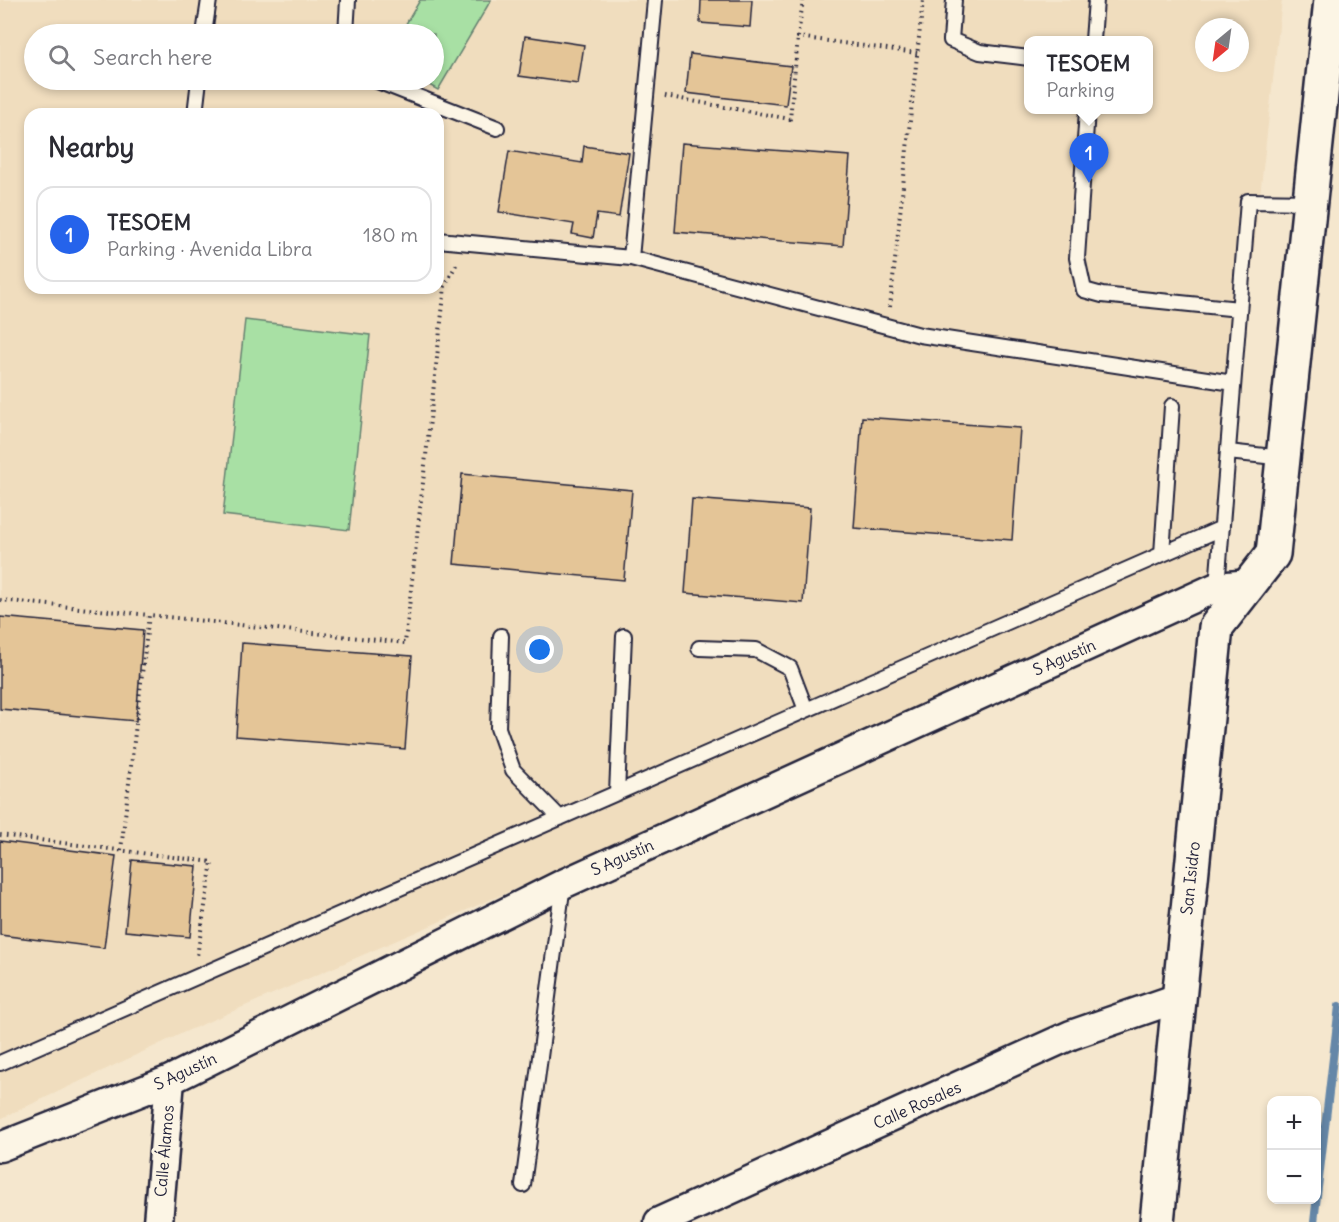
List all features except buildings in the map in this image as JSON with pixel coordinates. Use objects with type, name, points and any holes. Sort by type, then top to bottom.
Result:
[{"type":"main road","points":[[1284,458],[1331,0]]},
{"type":"main road","name":"San Isidro","points":[[1157,1222],[1216,627],[1273,554],[1284,458]]},
{"type":"street","name":"S Agustín","points":[[0,1147],[170,1080],[563,884],[1217,587],[1250,584]]},
{"type":"street","name":"Calle Rosales","points":[[659,1222],[1071,1035],[1178,998]]},
{"type":"street","name":"Calle Álamos","points":[[158,1222],[170,1080]]},
{"type":"lane","points":[[205,24],[209,0]]},
{"type":"lane","points":[[347,24],[348,0]]},
{"type":"lane","points":[[631,258],[655,0]]},
{"type":"lane","points":[[954,0],[951,40],[980,52],[1024,57]]},
{"type":"lane","points":[[1093,36],[1096,0]]},
{"type":"lane","points":[[196,108],[198,90]]},
{"type":"lane","points":[[400,90],[497,128]]},
{"type":"lane","points":[[1087,114],[1077,258],[1084,290],[1102,295],[1239,309]]},
{"type":"lane","points":[[1217,587],[1248,201],[1311,202]]},
{"type":"lane","points":[[444,241],[631,258],[920,335],[1233,383]]},
{"type":"lane","points":[[1162,554],[1172,406]]},
{"type":"lane","points":[[1228,452],[1284,458]]},
{"type":"lane","points":[[0,1063],[1222,528]]},
{"type":"lane","points":[[501,636],[498,728],[513,770],[560,818]]},
{"type":"lane","points":[[616,793],[624,636]]},
{"type":"lane","points":[[699,648],[756,650],[790,668],[806,710]]},
{"type":"lane","points":[[523,1185],[563,884]]},
{"type":"path","points":[[646,93],[790,119],[803,0]]},
{"type":"path","points":[[888,326],[923,0]]},
{"type":"path","points":[[798,37],[917,52]]},
{"type":"path","points":[[0,600],[405,643],[445,286],[457,264],[461,242]]},
{"type":"path","points":[[121,850],[149,615]]},
{"type":"path","points":[[0,835],[212,862],[193,979]]},
{"type":"shaded area","points":[[0,0],[1282,0],[1216,586],[187,1031],[0,1119]]},
{"type":"green space","points":[[420,0],[491,0],[444,80],[444,24],[406,24]]},
{"type":"green space","points":[[245,320],[370,335],[349,530],[223,515]]},
{"type":"waterway","points":[[1314,1222],[1339,1006]]},
{"type":"place","name":"TESOEM","points":[[1089,183]]}]
